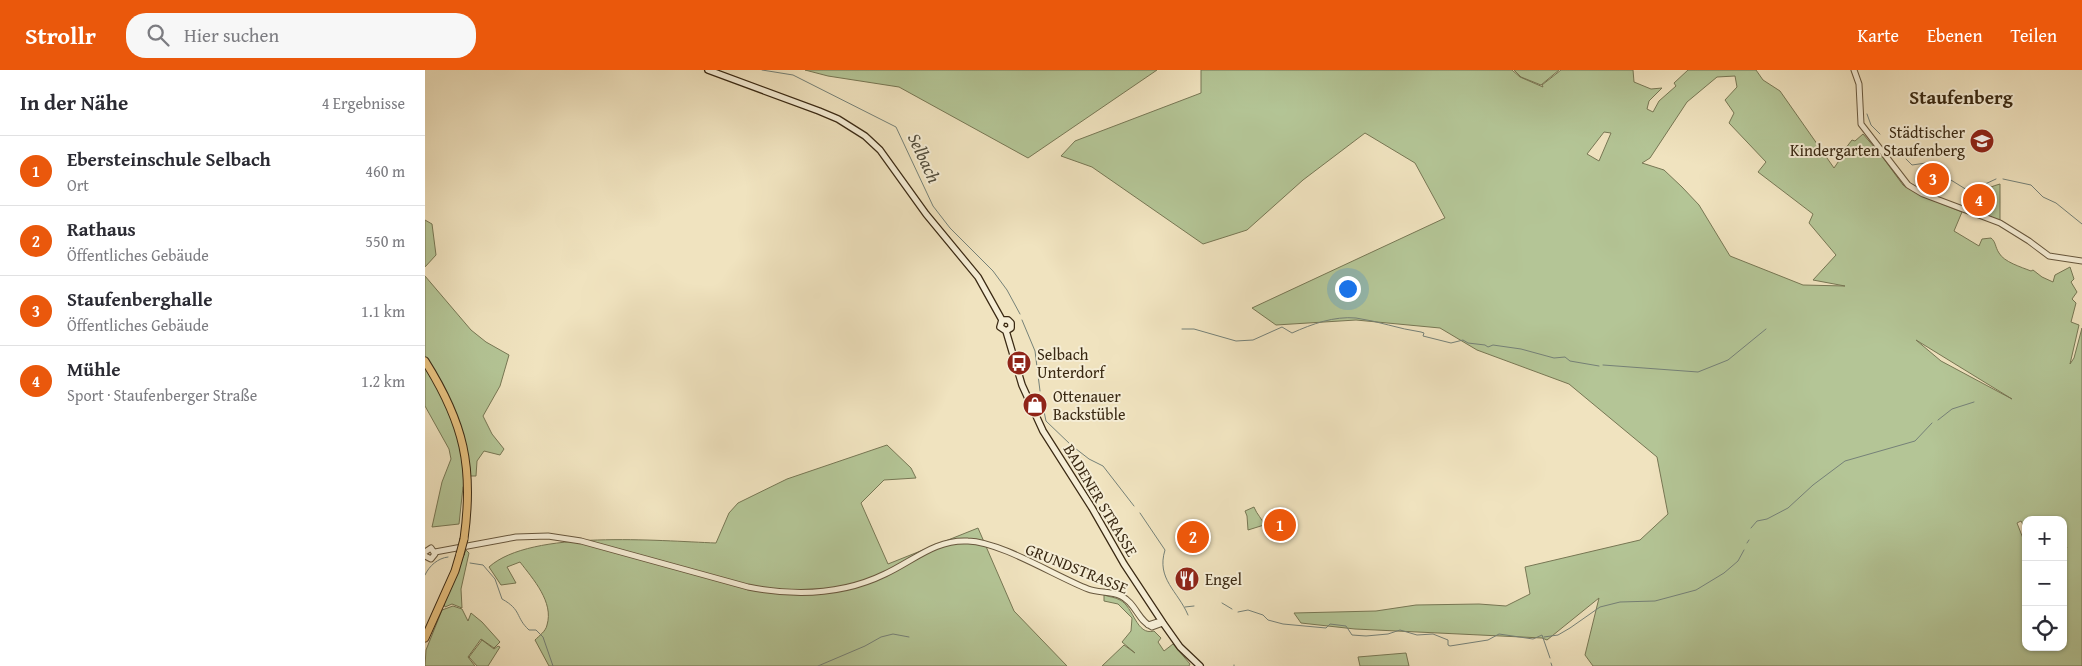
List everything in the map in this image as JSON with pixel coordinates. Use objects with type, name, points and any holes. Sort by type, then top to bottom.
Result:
[{"type":"main road","name":"BADENER STRASSE","points":[[708,70],[838,119],[865,136],[880,150],[926,214],[978,277],[1002,320],[1000,327],[1006,331],[1022,385],[1043,431],[1092,508],[1124,564],[1163,623],[1180,647],[1200,666]]},
{"type":"main road","points":[[425,361],[450,405],[465,452],[469,477],[469,508],[464,540],[455,571],[425,638]]},
{"type":"street","points":[[1854,70],[1859,84],[1861,124],[1908,185],[1923,194],[2000,223],[2049,256],[2082,261]]},
{"type":"street","name":"GRUNDSTRASSE","points":[[435,552],[530,536],[564,538],[748,587],[777,592],[804,593],[838,589],[872,580],[938,545],[970,541],[989,545],[1090,590],[1122,596],[1133,606],[1147,625],[1155,627],[1163,623]]},
{"type":"street","points":[[425,552],[431,548],[435,552],[434,557],[431,559],[425,556]]},
{"type":"green space","points":[[805,70],[1157,70],[1028,158],[899,87],[828,76]]},
{"type":"green space","points":[[1201,70],[1512,70],[1520,77],[1543,87],[1542,85],[1561,70],[1633,70],[1634,82],[1651,89],[1662,88],[1649,101],[1647,109],[1653,112],[1659,101],[1676,86],[1674,83],[1688,70],[1756,70],[1763,80],[1780,91],[1834,168],[1852,140],[1855,141],[1863,134],[1903,185],[1922,196],[1962,212],[1954,231],[1979,246],[1982,239],[1991,238],[2001,256],[2005,259],[2022,268],[2033,270],[2053,282],[2055,275],[2070,267],[2074,279],[2071,282],[2077,292],[2072,299],[2076,303],[2071,322],[2079,325],[2070,364],[2074,358],[2082,328],[2082,666],[1593,666],[1585,655],[1599,598],[1547,640],[1542,638],[1355,629],[1301,623],[1294,613],[1376,611],[1416,605],[1479,604],[1506,606],[1530,594],[1525,567],[1640,540],[1668,514],[1657,457],[1569,384],[1477,350],[1440,328],[1356,320],[1276,325],[1252,308],[1445,218],[1415,163],[1365,133],[1303,180],[1247,230],[1203,244],[1092,167],[1061,156],[1075,141],[1201,93]],"holes":[[[1735,76],[1737,87],[1725,100],[1734,113],[1729,123],[1766,162],[1758,172],[1813,214],[1809,223],[1836,255],[1813,280],[1845,286],[1803,285],[1730,256],[1699,205],[1682,187],[1664,170],[1642,163],[1650,158],[1687,102],[1717,77]],[[1604,132],[1611,133],[1599,161],[1587,154]],[[1916,340],[2012,399],[1941,361]]]},
{"type":"green space","points":[[1514,70],[1559,70],[1541,85],[1521,77]]},
{"type":"green space","points":[[2000,184],[2000,221],[1968,206],[1982,192]]},
{"type":"green space","points":[[425,220],[432,224],[436,255],[425,267]]},
{"type":"green space","points":[[425,276],[471,330],[486,342],[509,355],[500,386],[483,416],[492,434],[504,449],[500,455],[484,451],[477,461],[476,476],[470,476],[463,487],[459,524],[432,527],[442,482],[451,459],[449,449],[425,406]]},
{"type":"green space","points":[[887,445],[911,468],[916,478],[884,480],[861,503],[888,564],[978,528],[1014,611],[1067,666],[549,666],[535,640],[547,625],[548,608],[541,591],[520,562],[507,567],[516,583],[501,585],[489,567],[509,555],[534,547],[565,542],[631,540],[716,543],[729,513],[738,503],[787,479]]},
{"type":"green space","points":[[1254,507],[1264,525],[1248,530],[1245,511]]},
{"type":"green space","points":[[466,550],[469,553],[461,589],[462,608],[452,604],[445,607],[444,604]]},
{"type":"green space","points":[[1104,595],[1118,599],[1125,604],[1143,629],[1154,631],[1161,638],[1158,642],[1164,651],[1173,644],[1190,664],[1189,666],[1102,666],[1124,645],[1135,653],[1122,642],[1131,631],[1132,618],[1118,604],[1104,601]]},
{"type":"green space","points":[[453,606],[462,609],[468,621],[471,613],[500,642],[494,648],[481,639],[468,657],[475,666],[425,666],[426,650],[442,610]]},
{"type":"green space","points":[[482,640],[494,649],[498,646],[500,647],[488,666],[477,666],[469,657]]},
{"type":"green space","points":[[1406,653],[1409,666],[1360,666],[1358,657]]},
{"type":"waterway","name":"Selbach","points":[[762,70],[793,75],[896,127],[933,206],[950,228],[993,271],[1007,290],[1020,314]]},
{"type":"waterway","points":[[1867,114],[1871,125],[1880,134]]},
{"type":"waterway","points":[[1906,159],[1912,165],[1932,164],[1946,177],[1972,193],[1996,179]]},
{"type":"waterway","points":[[2003,179],[2031,185],[2043,197],[2056,203],[2082,224]]},
{"type":"waterway","points":[[1182,329],[1194,329],[1236,341],[1253,340],[1282,327],[1292,333],[1323,321],[1356,318],[1421,332],[1424,333],[1423,336],[1451,343],[1463,340],[1468,343],[1488,347],[1493,345],[1521,349],[1554,358],[1565,357],[1570,361],[1599,366]]},
{"type":"waterway","name":"Selbach","points":[[1022,320],[1035,351],[1040,391]]},
{"type":"waterway","points":[[1603,365],[1698,372],[1728,360],[1766,329]]},
{"type":"waterway","name":"Selbach","points":[[1041,397],[1046,421],[1071,445],[1089,459],[1103,466],[1134,506]]},
{"type":"waterway","points":[[1938,420],[1952,409],[1974,402]]},
{"type":"waterway","points":[[1751,528],[1757,521],[1767,519],[1788,508],[1813,485],[1845,461],[1915,441],[1932,423]]},
{"type":"waterway","name":"Selbach","points":[[1140,513],[1165,550],[1163,569],[1169,584],[1188,615]]},
{"type":"waterway","points":[[1544,637],[1558,635],[1600,607],[1620,602],[1655,601],[1696,590],[1724,573],[1738,561],[1744,550]]},
{"type":"waterway","points":[[425,575],[434,563],[448,557]]},
{"type":"waterway","points":[[470,563],[483,565],[495,579],[502,599],[516,610],[529,630],[536,630],[543,637],[553,666]]},
{"type":"waterway","points":[[1222,603],[1232,609]]},
{"type":"waterway","points":[[1185,607],[1194,606]]},
{"type":"waterway","points":[[1238,612],[1248,610],[1263,615],[1268,620],[1283,624],[1326,628],[1330,624],[1346,626],[1352,635],[1388,634],[1400,630],[1417,635],[1433,634],[1448,640],[1448,645],[1450,646],[1488,640],[1499,634],[1533,639],[1542,635],[1550,658]]},
{"type":"waterway","points":[[818,666],[881,637],[893,634],[909,637]]},
{"type":"place","name":"Städtischer Kindergarten Staufenberg","points":[[1982,141]]},
{"type":"place","name":"Staufenberghalle","points":[[1933,179]]},
{"type":"place","name":"Mühle","points":[[1979,200]]},
{"type":"place","name":"Selbach Unterdorf","points":[[1019,363]]},
{"type":"place","name":"Ottenauer Backstüble","points":[[1035,405]]},
{"type":"place","name":"Ebersteinschule Selbach","points":[[1280,525]]},
{"type":"place","name":"Rathaus","points":[[1193,537]]},
{"type":"place","name":"Engel","points":[[1187,579]]},
{"type":"district","name":"Staufenberg","points":[[1961,97]]}]
